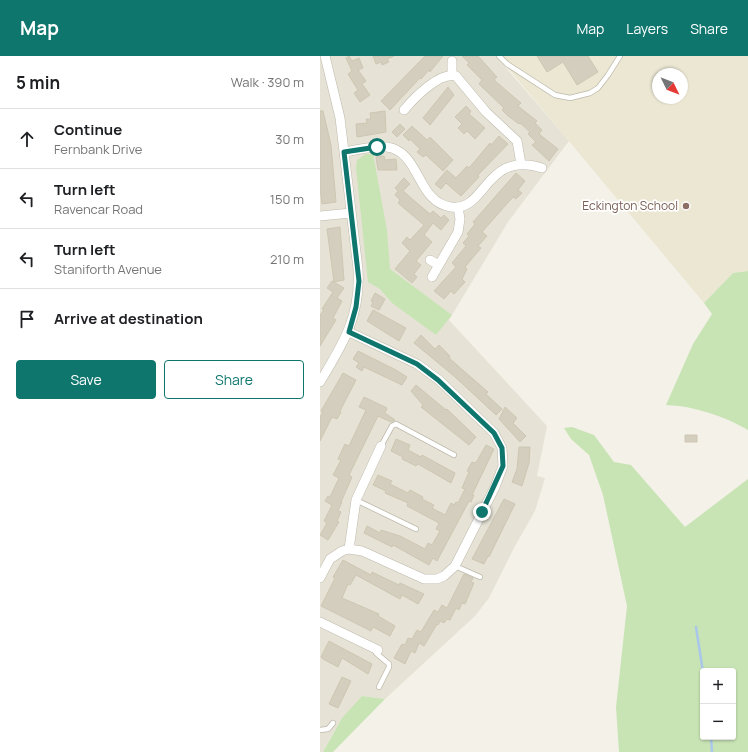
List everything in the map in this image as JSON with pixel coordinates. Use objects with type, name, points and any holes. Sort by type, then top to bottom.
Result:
[{"type":"street","points":[[320,382],[349,332],[358,293],[358,269],[344,152],[337,99],[328,57]]},
{"type":"street","points":[[452,61],[452,75]]},
{"type":"street","points":[[404,110],[417,101],[436,81],[452,75],[460,78],[486,112],[517,141],[521,164]]},
{"type":"street","points":[[344,152],[377,147],[393,149],[400,152],[410,162],[429,196],[443,205],[458,207],[473,200],[493,177],[512,165],[521,164],[542,168]]},
{"type":"street","points":[[432,277],[458,232],[460,219],[458,207]]},
{"type":"street","points":[[320,216],[351,213]]},
{"type":"street","points":[[430,260],[439,265]]},
{"type":"street","points":[[320,578],[330,559],[342,551],[350,549],[362,551],[430,580],[444,576],[455,566],[500,476],[504,458],[499,439],[490,428],[456,396],[417,364],[349,332]]},
{"type":"street","points":[[350,549],[356,500],[381,446]]},
{"type":"street","points":[[320,622],[378,650]]},
{"type":"lane","points":[[499,56],[507,64],[555,95],[570,98],[590,93],[598,88],[620,56]]},
{"type":"lane","points":[[381,446],[392,426],[396,424],[454,455]]},
{"type":"lane","points":[[356,500],[416,529]]},
{"type":"lane","points":[[455,566],[480,577]]},
{"type":"lane","points":[[378,650],[389,667],[378,687]]},
{"type":"lane","points":[[320,730],[328,729],[333,723]]},
{"type":"shaded area","points":[[320,56],[496,56],[569,141],[508,222],[449,320],[547,426],[537,476],[545,478],[535,511],[515,546],[489,598],[475,616],[385,699],[362,696],[335,730],[323,752],[320,752]]},
{"type":"shaded area","name":"Eckington School","points":[[498,56],[748,56],[748,271],[733,273],[704,303]]},
{"type":"green space","points":[[366,154],[373,154],[387,230],[390,269],[452,315],[436,335],[392,303],[380,289],[368,282],[356,168],[357,160]]},
{"type":"green space","points":[[748,271],[748,430],[719,416],[687,407],[666,405],[693,344],[712,314],[704,303],[733,273]]},
{"type":"green space","points":[[572,427],[594,435],[614,462],[631,465],[685,527],[748,479],[748,752],[619,752],[616,707],[627,606],[603,495],[589,455],[571,439],[564,428]]},
{"type":"green space","points":[[362,696],[385,699],[333,752],[323,752],[342,718]]},
{"type":"building","points":[[349,56],[352,61],[359,58],[363,68],[358,70],[366,81],[362,84],[370,95],[360,102],[354,93],[358,90],[348,74],[352,71],[346,58]]},
{"type":"building","points":[[373,56],[394,56],[387,59],[389,62],[382,65],[381,62],[376,64]]},
{"type":"building","points":[[425,56],[443,56],[430,72],[429,70],[421,79],[420,78],[390,110],[381,101]]},
{"type":"building","points":[[462,56],[478,56],[497,77],[494,80],[521,103],[518,106],[537,121],[535,123],[542,130],[539,134],[558,149],[549,161],[532,145],[536,142],[528,134],[530,132],[520,123],[519,124],[508,116],[502,110],[504,108],[479,84],[482,80],[467,65],[469,63]]},
{"type":"building","points":[[537,56],[588,56],[598,72],[577,85],[563,62],[547,72]]},
{"type":"building","points":[[448,87],[454,95],[430,125],[423,118]]},
{"type":"building","points":[[466,106],[471,111],[469,114],[485,128],[475,139],[467,131],[464,134],[458,128],[462,124],[455,117]]},
{"type":"building","points":[[320,111],[323,111],[331,145],[336,202],[322,204],[320,188]]},
{"type":"building","points":[[385,111],[386,132],[357,137],[356,124],[367,123],[366,119],[371,119],[370,113]]},
{"type":"building","points":[[400,124],[405,129],[397,137],[392,132]]},
{"type":"building","points":[[412,126],[427,140],[430,137],[453,160],[443,171],[426,155],[423,157],[417,152],[420,149],[410,139],[409,141],[403,135]]},
{"type":"building","points":[[499,136],[508,144],[478,175],[479,177],[461,196],[446,183],[441,189],[435,184],[447,170],[456,178],[467,166],[469,168],[490,143],[491,145]]},
{"type":"building","points":[[384,156],[385,160],[396,159],[397,170],[378,170],[376,157]]},
{"type":"building","points":[[516,173],[525,181],[518,190],[522,193],[516,199],[513,197],[482,232],[487,236],[478,246],[481,248],[465,267],[467,269],[462,279],[465,282],[454,294],[451,291],[444,299],[434,291],[456,267],[452,263],[466,246],[463,243],[469,236],[467,234],[475,224],[473,222]]},
{"type":"building","points":[[404,178],[410,184],[403,191],[430,214],[433,211],[441,218],[444,215],[449,220],[441,230],[433,223],[424,235],[432,242],[416,261],[421,265],[414,274],[417,277],[412,283],[395,269],[410,251],[402,243],[407,237],[410,240],[424,225],[398,203],[400,200],[395,195],[398,191],[395,188]]},
{"type":"building","points":[[340,227],[344,280],[334,282],[327,229]]},
{"type":"building","points":[[332,281],[344,288],[337,298],[342,301],[333,318],[336,320],[320,346],[320,315],[324,310],[322,309],[333,292],[327,288]]},
{"type":"building","points":[[375,293],[385,299],[379,310],[371,306],[373,302],[371,301]]},
{"type":"building","points":[[373,310],[406,328],[399,341],[367,321]]},
{"type":"building","points":[[421,335],[435,349],[439,345],[450,356],[449,358],[488,392],[486,394],[502,409],[496,415],[454,376],[414,343]]},
{"type":"building","points":[[358,351],[407,377],[402,385],[364,367],[362,371],[356,367],[359,363],[353,359]]},
{"type":"building","points":[[343,373],[356,380],[337,419],[332,417],[320,441],[320,417],[323,412],[321,411]]},
{"type":"building","points":[[416,385],[446,410],[447,409],[476,437],[469,445],[421,407],[423,405],[411,391]]},
{"type":"building","points":[[364,397],[387,408],[385,413],[395,420],[391,422],[378,416],[349,475],[352,477],[338,511],[341,512],[337,521],[339,522],[328,540],[320,535],[327,523],[324,521],[332,505],[325,501],[328,496],[330,497],[339,478],[333,475],[341,460],[338,459],[345,444],[349,446],[366,410],[359,407]]},
{"type":"building","points":[[505,407],[517,418],[513,423],[526,436],[520,442],[499,419]]},
{"type":"building","points":[[685,435],[697,435],[697,442],[685,442]]},
{"type":"building","points":[[396,439],[410,445],[408,450],[421,457],[422,455],[455,473],[451,483],[418,464],[416,466],[402,459],[403,457],[391,451]]},
{"type":"building","points":[[486,445],[494,449],[472,495],[474,495],[471,502],[469,501],[437,561],[433,558],[429,565],[393,545],[392,547],[364,533],[367,526],[380,533],[381,530],[400,536],[425,549],[428,543],[432,545],[440,531],[436,529],[439,523],[407,506],[408,503],[385,493],[386,491],[373,485],[378,475],[392,481],[390,484],[408,493],[410,490],[423,497],[422,499],[434,505],[432,508],[445,515],[451,503],[454,505],[456,502],[458,503],[465,489],[462,488],[469,472],[467,471],[472,462],[475,463],[477,461]]},
{"type":"building","points":[[519,447],[530,447],[529,463],[522,486],[512,482],[517,469]]},
{"type":"building","points":[[504,499],[515,504],[489,557],[488,556],[484,564],[472,559]]},
{"type":"building","points":[[343,560],[371,575],[372,572],[399,585],[400,583],[424,594],[418,604],[402,595],[400,599],[356,575],[350,585],[348,584],[342,598],[379,614],[378,616],[395,626],[390,636],[373,627],[371,631],[321,606],[335,578],[333,577]]},
{"type":"building","points":[[464,574],[473,578],[471,582],[474,583],[465,604],[462,603],[459,610],[456,608],[450,620],[447,619],[444,623],[440,621],[438,625],[437,624],[424,646],[419,643],[415,653],[411,651],[405,664],[394,658],[402,644],[405,645],[408,638],[412,639],[417,630],[421,632],[434,610],[438,612],[442,605],[447,608]]},
{"type":"building","points":[[329,641],[372,664],[368,674],[342,658],[338,667],[323,659],[321,657]]},
{"type":"building","points":[[342,677],[351,681],[338,708],[329,704]]},
{"type":"waterway","points":[[696,627],[702,668]]},
{"type":"waterway","points":[[711,740],[712,752]]},
{"type":"place","name":"Eckington School","points":[[686,206]]},
{"type":"route","points":[[377,147],[344,152],[359,281],[354,318],[349,332],[417,364],[438,380],[490,428],[499,439],[504,458],[503,466],[495,487],[482,512]]}]
